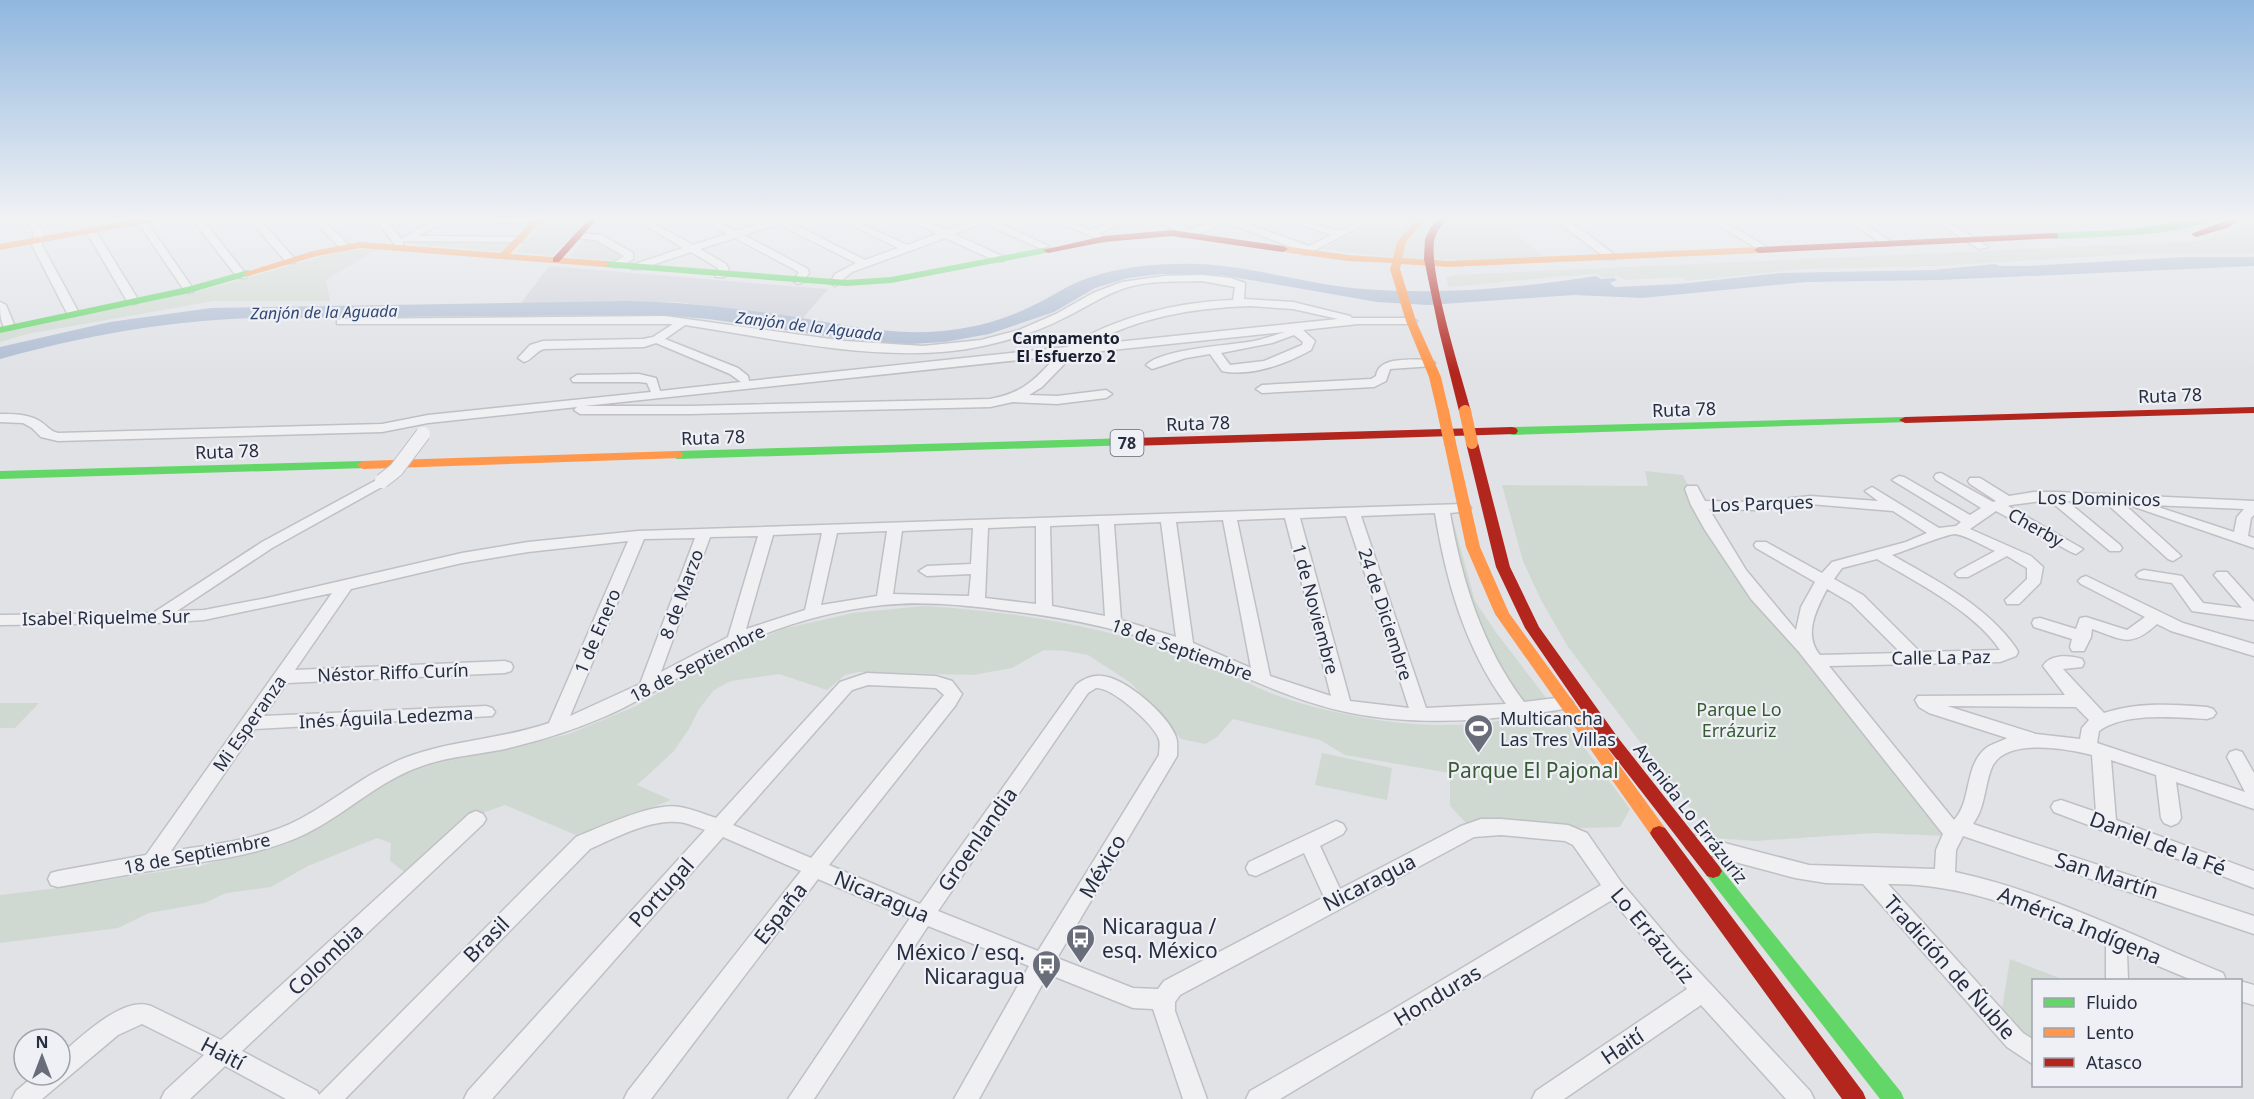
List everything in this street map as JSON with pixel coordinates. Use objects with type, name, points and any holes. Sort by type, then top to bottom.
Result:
[{"type":"main road","points":[[4,328],[189,290],[264,269]]},
{"type":"main road","points":[[660,269],[835,283],[891,280],[947,269]]},
{"type":"main road","name":"Avenida Lo Errázuriz","points":[[1396,269],[1409,316],[1429,363],[1443,411],[1477,561],[1511,630],[1855,1099]]},
{"type":"main road","name":"Avenida Lo Errázuriz","points":[[1430,269],[1503,567],[1532,628],[1582,701],[1893,1099]]},
{"type":"main road","name":"Ruta 78","points":[[0,462],[2254,399]]},
{"type":"main road","name":"Ruta 78","points":[[0,475],[2254,410]]},
{"type":"street","points":[[50,269],[73,313]]},
{"type":"street","points":[[114,269],[133,301]]},
{"type":"street","points":[[174,269],[189,290]]},
{"type":"street","points":[[237,269],[242,276]]},
{"type":"street","points":[[720,275],[722,269]]},
{"type":"street","points":[[798,281],[804,273],[801,269]]},
{"type":"street","points":[[835,283],[844,272],[851,269]]},
{"type":"street","points":[[341,322],[634,319],[684,321],[844,345],[923,350],[981,343],[1023,332],[1060,316],[1097,295],[1137,282],[1183,278],[1231,281],[1241,285],[1238,303]]},
{"type":"street","points":[[1013,398],[1041,381],[1075,347],[1110,330],[1148,317],[1190,308],[1238,303],[1282,304],[1358,321]]},
{"type":"street","points":[[0,305],[4,328]]},
{"type":"street","points":[[0,418],[31,420],[49,435],[64,437],[373,429],[437,415],[1075,347],[1409,316]]},
{"type":"street","points":[[1152,365],[1174,356],[1266,342],[1294,327],[1343,317]]},
{"type":"street","points":[[524,358],[534,348],[543,345],[631,345],[657,339],[684,321]]},
{"type":"street","points":[[1212,349],[1224,367],[1228,368],[1270,363],[1297,353],[1309,345],[1309,341],[1294,327]]},
{"type":"street","points":[[657,339],[692,356],[734,371],[744,379]]},
{"type":"street","points":[[1262,389],[1374,383],[1382,378],[1383,369],[1387,366],[1429,363]]},
{"type":"street","points":[[577,379],[639,378],[652,381],[655,389]]},
{"type":"street","points":[[574,401],[655,389],[701,387],[744,379],[759,381]]},
{"type":"street","points":[[574,401],[572,407],[583,410],[635,411],[982,404],[1013,398],[1057,400],[1106,394]]},
{"type":"street","points":[[157,618],[218,575],[294,528],[382,481],[396,470],[437,415]]},
{"type":"street","points":[[1941,477],[1999,505]]},
{"type":"street","points":[[1899,480],[1965,526],[2026,559],[2035,567],[2035,580],[2013,600]]},
{"type":"street","points":[[1975,482],[1999,505]]},
{"type":"street","points":[[1692,489],[1698,505],[1747,580],[1786,632],[1805,648],[1956,830]]},
{"type":"street","points":[[1872,491],[1937,534]]},
{"type":"street","name":"Los Dominicos","points":[[1805,648],[1802,637],[1815,595],[1837,565],[1911,545],[1947,530],[1965,526],[1999,505],[2034,496],[2053,496],[2254,506]]},
{"type":"street","points":[[2053,496],[2115,548]]},
{"type":"street","points":[[2110,499],[2173,556]]},
{"type":"street","name":"Los Parques","points":[[1698,505],[1755,506],[1810,500],[1896,507]]},
{"type":"street","points":[[2133,500],[2152,510],[2247,541],[2244,517],[2254,506]]},
{"type":"street","name":"Cherby","points":[[1999,505],[2076,549]]},
{"type":"street","name":"Isabel Riquelme Sur","points":[[0,620],[157,618],[212,614],[491,553],[638,535],[1464,508]]},
{"type":"street","points":[[1442,509],[1452,565],[1466,609],[1500,681],[1519,709]]},
{"type":"street","name":"24 de Diciembre","points":[[1352,511],[1420,716]]},
{"type":"street","name":"1 de Noviembre","points":[[1291,513],[1342,705]]},
{"type":"street","points":[[1229,515],[1262,678]]},
{"type":"street","points":[[1168,517],[1185,646]]},
{"type":"street","points":[[1106,519],[1113,622]]},
{"type":"street","points":[[1043,521],[1044,610]]},
{"type":"street","points":[[977,602],[981,523]]},
{"type":"street","points":[[884,600],[895,526]]},
{"type":"street","points":[[812,612],[831,528]]},
{"type":"street","points":[[735,640],[767,530]]},
{"type":"street","name":"8 de Marzo","points":[[646,690],[704,532]]},
{"type":"street","name":"1 de Enero","points":[[556,728],[638,535]]},
{"type":"street","points":[[1761,544],[1825,579],[1862,603],[1914,657]]},
{"type":"street","points":[[1963,574],[2008,550]]},
{"type":"street","name":"Calle La Paz","points":[[1816,661],[2000,656],[2010,652],[1991,631],[1967,611],[1932,585],[1880,554]]},
{"type":"street","points":[[927,571],[979,569]]},
{"type":"street","points":[[2144,575],[2177,579],[2198,607],[2254,614]]},
{"type":"street","points":[[2222,575],[2254,614]]},
{"type":"street","points":[[2086,581],[2177,627],[2254,650]]},
{"type":"street","name":"Mi Esperanza","points":[[152,863],[347,583]]},
{"type":"street","name":"18 de Septiembre","points":[[58,879],[243,847],[276,838],[314,821],[371,782],[407,764],[556,728],[646,690],[735,640],[775,624],[812,612],[884,600],[928,598],[977,602],[1044,610],[1113,622],[1185,646],[1303,695],[1342,705],[1420,716],[1475,715],[1564,703]]},
{"type":"street","points":[[2079,649],[2083,625],[2086,622],[2124,636],[2140,632],[2155,617]]},
{"type":"street","points":[[2040,623],[2079,649]]},
{"type":"street","points":[[2079,649],[2051,666],[2080,701],[2100,720]]},
{"type":"street","name":"Néstor Riffo Curín","points":[[282,677],[505,667]]},
{"type":"street","name":"España","points":[[636,1099],[815,868],[949,702],[952,694],[946,685],[936,682],[867,679],[846,686]]},
{"type":"street","name":"Groenlandia","points":[[800,1099],[924,915],[1082,689],[1091,683],[1103,682]]},
{"type":"street","name":"México","points":[[966,1099],[1043,962],[1168,756],[1169,743],[1166,734],[1113,685],[1103,682]]},
{"type":"street","name":"Portugal","points":[[476,1099],[846,686]]},
{"type":"street","points":[[2080,701],[1923,700],[1935,709],[2031,739],[2053,740],[2095,748],[2254,802]]},
{"type":"street","name":"Inés Águila Ledezma","points":[[249,723],[486,712]]},
{"type":"street","points":[[2107,824],[2091,728],[2100,720],[2146,712],[2207,713]]},
{"type":"street","points":[[1945,879],[1946,851],[1956,830],[1973,807],[1987,759],[2005,745],[2031,739]]},
{"type":"street","points":[[2236,757],[2254,791]]},
{"type":"street","points":[[2165,772],[2170,818]]},
{"type":"street","name":"Daniel de la Fé","points":[[2061,807],[2254,880]]},
{"type":"street","name":"Nicaragua","points":[[666,814],[679,814],[719,826],[924,915],[1133,998],[1164,999],[1175,985],[1335,899],[1468,831],[1481,827]]},
{"type":"street","name":"Brasil","points":[[328,1099],[571,853],[583,843],[626,825],[666,814]]},
{"type":"street","name":"Colombia","points":[[173,1099],[476,819]]},
{"type":"street","name":"Lo Errázuriz","points":[[1481,827],[1551,831],[1574,835],[1584,844],[1614,888],[1701,992],[1802,1099]]},
{"type":"street","points":[[1256,867],[1336,829]]},
{"type":"street","name":"San Martín","points":[[1956,830],[2075,864],[2254,925]]},
{"type":"street","points":[[1309,842],[1335,899]]},
{"type":"street","name":"América Indígena","points":[[1694,843],[1722,848],[1794,870],[1828,875],[1869,877],[1922,876],[1945,879],[2007,894],[2044,907],[2210,979]]},
{"type":"street","name":"Tradición de Ñuble","points":[[1869,877],[2015,1040],[2032,1053]]},
{"type":"street","name":"Honduras","points":[[1258,1099],[1395,1020],[1614,888]]},
{"type":"street","points":[[2116,939],[2117,979]]},
{"type":"street","name":"Haití","points":[[1544,1099],[1701,992]]},
{"type":"street","points":[[1164,999],[1165,1015],[1195,1099]]},
{"type":"street","name":"Haití","points":[[72,1060],[118,1023],[134,1014],[149,1015],[309,1099]]},
{"type":"street","points":[[24,1099],[39,1087]]},
{"type":"shaded area","points":[[547,269],[589,269],[828,289],[803,318],[676,302],[521,303]]},
{"type":"green space","points":[[277,269],[344,269],[326,280],[330,301],[214,301],[27,334],[0,342],[0,333],[210,288]]},
{"type":"green space","points":[[1579,269],[1800,269],[1688,281],[1680,277],[1626,280],[1618,276],[1603,278],[1598,273],[1449,287],[1446,278],[1453,275]]},
{"type":"green space","name":"Parque Lo Errázuriz","points":[[1645,471],[1683,475],[1707,525],[1946,836],[1873,833],[1756,841],[1713,838],[1568,647],[1541,600],[1523,561],[1502,485],[1648,486]]},
{"type":"green space","points":[[1447,516],[1452,517],[1475,601],[1547,699],[1522,703],[1507,683],[1470,611]]},
{"type":"green space","name":"Parque El Pajonal","points":[[923,606],[1023,616],[1121,636],[1196,659],[1290,700],[1360,717],[1432,725],[1487,723],[1558,712],[1630,809],[1620,827],[1580,828],[1477,820],[1468,825],[1450,806],[1450,773],[1345,755],[1320,740],[1233,719],[1217,737],[1205,744],[1181,739],[1131,683],[1088,655],[1044,650],[1012,668],[973,675],[858,672],[845,675],[827,690],[779,674],[731,681],[714,690],[699,709],[673,752],[637,785],[671,800],[578,836],[505,805],[471,817],[407,874],[390,861],[391,843],[377,838],[308,866],[271,887],[226,893],[205,903],[149,913],[118,928],[0,943],[0,895],[203,865],[273,847],[312,831],[362,796],[392,779],[426,766],[569,734],[636,706],[714,660],[782,629],[853,613]]},
{"type":"green space","points":[[0,703],[39,703],[15,728],[0,728]]},
{"type":"green space","points":[[1322,753],[1392,768],[1387,800],[1315,785]]},
{"type":"green space","points":[[2010,959],[2062,979],[2032,979],[2032,1042],[2017,1029],[2002,1009]]},
{"type":"water","name":"Zanjón de la Aguada","points":[[1120,269],[1244,269],[1317,283],[1393,291],[1451,291],[1509,287],[1596,276],[1601,279],[1614,278],[1617,280],[1610,283],[1615,287],[1679,284],[1781,273],[2180,269],[1940,280],[1806,282],[1642,298],[1574,295],[1428,305],[1377,302],[1222,275],[1160,274],[1128,278],[1095,288],[1054,312],[989,334],[945,342],[910,344],[868,342],[709,319],[661,315],[251,318],[187,322],[124,331],[62,343],[0,359],[0,347],[110,322],[211,308],[627,301],[749,310],[884,331],[923,332],[954,330],[988,323],[1021,311],[1074,284]]},
{"type":"traffic: fast","points":[[672,269],[846,283],[891,280],[947,269]]},
{"type":"traffic: fast","points":[[0,330],[189,290],[248,273]]},
{"type":"traffic: fast","points":[[1512,431],[1905,420]]},
{"type":"traffic: fast","points":[[677,455],[1131,442]]},
{"type":"traffic: fast","points":[[0,475],[363,465]]},
{"type":"traffic: fast","points":[[1713,871],[1893,1099]]},
{"type":"traffic: slow","points":[[248,273],[261,269]]},
{"type":"traffic: slow","points":[[1395,269],[1411,321],[1435,377],[1443,411]]},
{"type":"traffic: slow","points":[[1443,411],[1450,443]]},
{"type":"traffic: slow","points":[[1465,411],[1472,443]]},
{"type":"traffic: slow","points":[[1450,443],[1473,547],[1502,614],[1659,833]]},
{"type":"traffic: slow","points":[[363,465],[677,455]]},
{"type":"traffic: jam","points":[[1431,269],[1444,331],[1465,411]]},
{"type":"traffic: jam","points":[[1905,420],[2254,410]]},
{"type":"traffic: jam","points":[[1131,442],[1512,431]]},
{"type":"traffic: jam","points":[[1472,443],[1503,567],[1532,628],[1613,743],[1713,871]]},
{"type":"traffic: jam","points":[[1659,833],[1855,1099]]},
{"type":"place","name":"Multicancha Las Tres Villas","points":[[1479,754]]},
{"type":"place","name":"Nicaragua / esq. México","points":[[1081,964]]},
{"type":"place","name":"México / esq. Nicaragua","points":[[1046,990]]},
{"type":"district","name":"Campamento El Esfuerzo 2","points":[[1066,347]]}]
